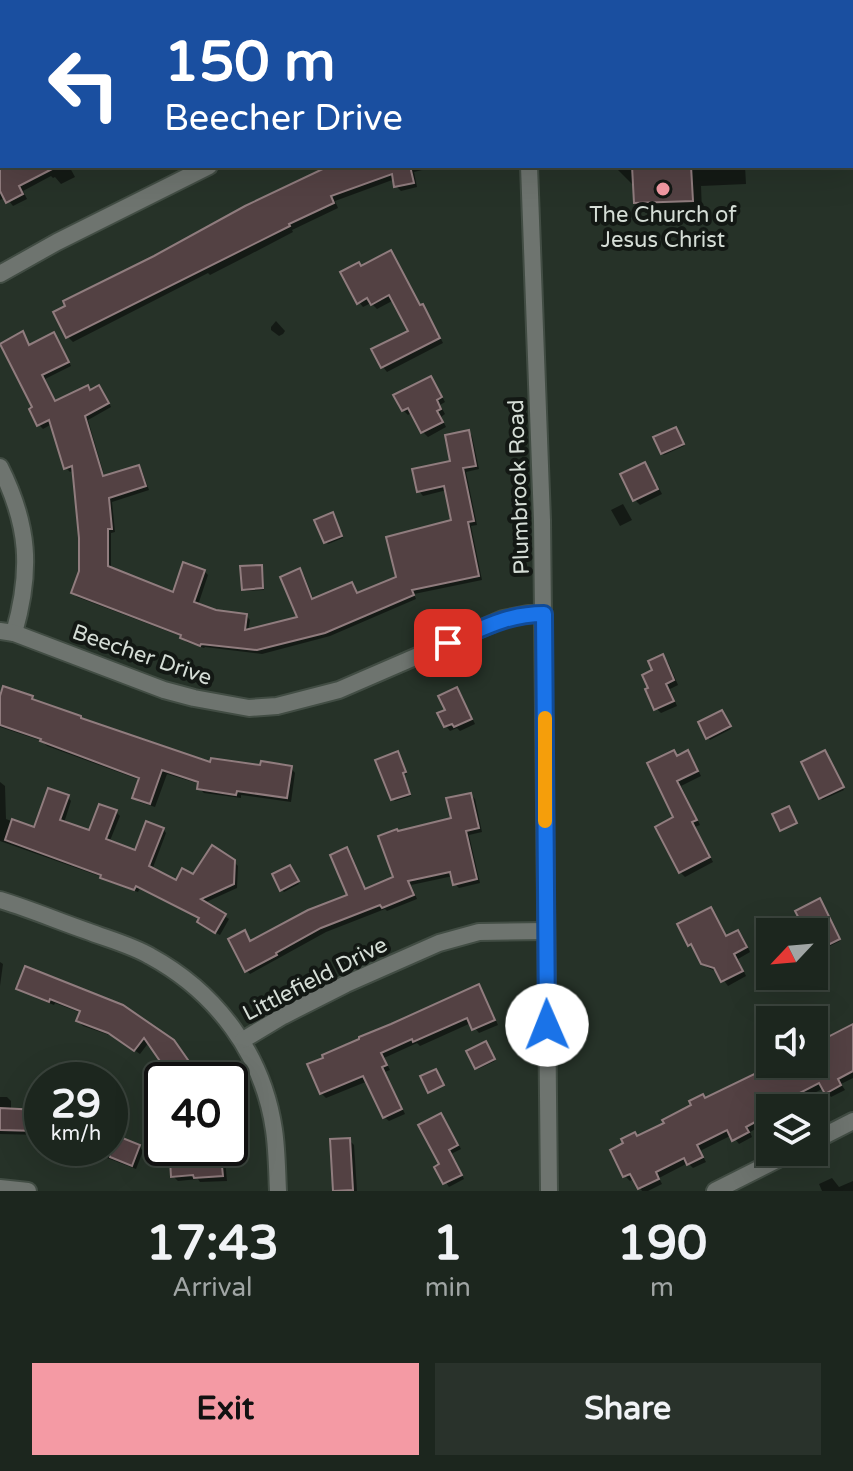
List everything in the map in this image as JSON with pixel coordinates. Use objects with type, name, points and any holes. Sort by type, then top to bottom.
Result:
[{"type":"street","points":[[0,274],[205,168]]},
{"type":"street","name":"Plumbrook Road","points":[[529,168],[544,614],[549,1191]]},
{"type":"street","points":[[0,467],[21,518],[25,538],[20,612],[7,632]]},
{"type":"street","name":"Beecher Drive","points":[[7,632],[164,690],[249,708],[277,706],[339,690],[503,619],[544,614]]},
{"type":"street","name":"Littlefield Drive","points":[[0,900],[156,959],[204,994],[243,1040],[346,984],[439,943],[479,932],[546,931]]},
{"type":"street","points":[[243,1040],[260,1076],[274,1126],[278,1191]]},
{"type":"street","points":[[828,1134],[853,1121]]},
{"type":"street","points":[[715,1191],[764,1166]]},
{"type":"street","points":[[0,1188],[28,1191]]},
{"type":"building","points":[[0,168],[54,168],[19,186],[23,194],[6,203],[0,191]]},
{"type":"building","points":[[325,168],[410,168],[414,183],[394,187],[392,174],[331,196],[334,203],[66,338],[53,312],[65,306],[63,301]]},
{"type":"building","name":"The Church of Jesus Christ","points":[[632,168],[691,168],[693,201],[634,203]]},
{"type":"building","points":[[391,250],[440,338],[381,368],[371,349],[408,331],[389,295],[371,305],[367,298],[357,304],[340,272],[359,262],[361,266]]},
{"type":"building","points":[[23,331],[29,345],[54,332],[69,362],[42,375],[55,401],[88,385],[90,390],[99,385],[109,403],[85,416],[103,476],[139,465],[146,486],[109,498],[112,529],[108,529],[108,566],[173,592],[183,562],[205,570],[194,602],[216,610],[247,614],[245,630],[297,617],[280,577],[300,568],[312,599],[352,582],[357,593],[396,577],[386,537],[451,520],[444,486],[417,492],[412,469],[450,461],[445,435],[469,430],[476,466],[463,468],[474,521],[468,522],[479,576],[412,590],[414,595],[325,633],[257,650],[200,646],[180,638],[181,635],[71,593],[79,571],[72,466],[64,469],[49,420],[37,426],[29,409],[32,407],[0,344]]},
{"type":"building","points":[[431,376],[442,397],[437,400],[441,409],[437,411],[443,422],[421,433],[408,408],[402,411],[393,395]]},
{"type":"building","points":[[676,427],[684,444],[661,454],[653,437]]},
{"type":"building","points":[[645,462],[658,489],[633,501],[620,474]]},
{"type":"building","points":[[333,512],[342,536],[324,543],[314,520]]},
{"type":"building","points":[[262,565],[263,588],[242,590],[240,566]]},
{"type":"building","points":[[663,654],[674,680],[666,684],[674,701],[654,710],[642,675],[652,670],[648,661]]},
{"type":"building","points":[[3,686],[81,718],[210,762],[211,758],[292,766],[287,798],[197,789],[198,782],[162,770],[150,804],[132,798],[139,778],[0,725]]},
{"type":"building","points":[[457,687],[472,719],[454,727],[452,724],[444,727],[437,713],[445,710],[438,696]]},
{"type":"building","points":[[722,710],[731,726],[706,739],[698,722]]},
{"type":"building","points":[[674,750],[677,756],[688,750],[698,771],[677,781],[697,820],[692,822],[710,857],[679,873],[655,827],[673,817],[647,763]]},
{"type":"building","points":[[825,750],[844,787],[819,799],[801,762]]},
{"type":"building","points":[[398,751],[410,794],[391,800],[375,760]]},
{"type":"building","points":[[48,788],[69,795],[60,820],[89,830],[99,804],[117,810],[106,839],[135,850],[146,821],[164,828],[149,866],[176,880],[182,868],[193,874],[212,845],[235,860],[234,884],[201,899],[226,914],[215,933],[197,922],[199,918],[136,886],[134,890],[5,840],[12,819],[34,827]]},
{"type":"building","points":[[471,793],[479,828],[466,831],[477,879],[453,885],[450,872],[408,881],[414,895],[321,928],[245,972],[228,939],[245,930],[250,941],[308,910],[347,895],[330,855],[347,847],[365,889],[393,877],[378,836],[451,818],[446,798]]},
{"type":"building","points":[[789,806],[797,823],[780,831],[772,814]]},
{"type":"building","points":[[290,865],[299,881],[280,891],[272,874]]},
{"type":"building","points":[[820,898],[840,939],[828,945],[828,918],[799,918],[795,911]]},
{"type":"building","points":[[711,907],[726,936],[738,930],[747,947],[734,954],[743,971],[721,982],[714,968],[701,964],[677,924]]},
{"type":"building","points":[[25,966],[123,1005],[174,1040],[189,1062],[161,1062],[144,1038],[134,1051],[108,1033],[76,1021],[80,1011],[16,989]]},
{"type":"building","points":[[479,984],[495,1020],[472,1030],[467,1018],[381,1053],[387,1065],[382,1067],[402,1109],[383,1118],[363,1076],[320,1094],[307,1064],[359,1037]]},
{"type":"building","points":[[853,1024],[853,1071],[838,1079],[841,1085],[825,1094],[819,1083],[798,1094],[756,1094],[756,1122],[746,1127],[749,1132],[732,1141],[727,1130],[697,1145],[703,1157],[687,1165],[684,1158],[656,1172],[659,1179],[638,1189],[630,1174],[623,1177],[610,1150],[623,1143],[621,1139],[635,1132],[637,1136],[664,1123],[662,1120],[691,1105],[689,1101],[703,1094],[705,1098],[756,1073],[756,1078],[828,1078],[828,1037]]},
{"type":"building","points":[[486,1041],[495,1059],[475,1069],[466,1051]]},
{"type":"building","points":[[436,1069],[444,1085],[428,1093],[420,1076]]},
{"type":"building","points":[[0,1108],[24,1109],[24,1131],[0,1130]]},
{"type":"building","points":[[441,1113],[458,1145],[449,1150],[462,1175],[443,1184],[434,1167],[439,1164],[418,1125]]},
{"type":"building","points":[[350,1138],[353,1190],[333,1191],[330,1139]]},
{"type":"building","points":[[128,1140],[140,1145],[132,1166],[128,1164]]},
{"type":"building","points":[[170,1166],[222,1166],[223,1176],[171,1177]]},
{"type":"slow traffic","points":[[545,718],[545,821]]},
{"type":"place","name":"The Church of Jesus Christ","points":[[663,189]]},
{"type":"route","points":[[448,643],[503,619],[544,614],[547,1025]]}]
